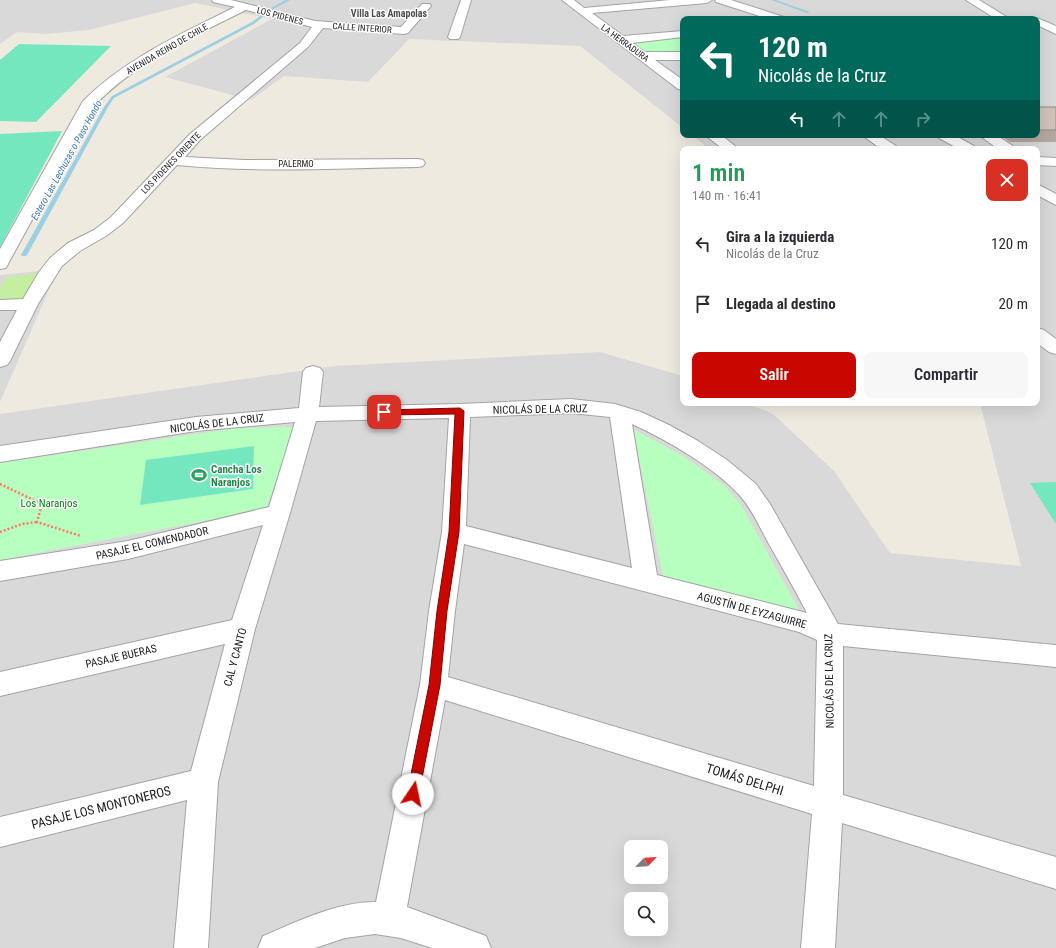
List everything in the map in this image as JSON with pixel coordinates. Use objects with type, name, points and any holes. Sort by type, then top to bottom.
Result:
[{"type":"street","name":"LOS PIDENES","points":[[217,0],[320,25]]},
{"type":"street","points":[[454,37],[466,0]]},
{"type":"street","name":"LA HERRADURA","points":[[567,0],[680,84]]},
{"type":"street","points":[[582,11],[706,0]]},
{"type":"street","points":[[711,0],[738,16]]},
{"type":"street","points":[[720,0],[732,2],[772,16]]},
{"type":"street","points":[[971,0],[999,16]]},
{"type":"street","name":"CALLE INTERIOR","points":[[320,25],[404,31],[426,6]]},
{"type":"street","name":"AVENIDA REINO DE CHILE","points":[[0,264],[88,104],[98,93],[138,64],[244,7]]},
{"type":"street","points":[[1040,21],[1056,19]]},
{"type":"street","points":[[1040,23],[1056,31]]},
{"type":"street","name":"LOS PIDENES ORIENTE","points":[[28,304],[56,262],[74,247],[100,233],[117,220],[206,128],[304,45],[320,25]]},
{"type":"street","points":[[622,40],[680,34]]},
{"type":"street","points":[[644,56],[680,56]]},
{"type":"street","points":[[716,138],[728,146]]},
{"type":"street","points":[[874,138],[886,146]]},
{"type":"street","points":[[949,138],[963,146]]},
{"type":"street","points":[[991,138],[1003,146]]},
{"type":"street","name":"PALERMO","points":[[175,160],[238,164],[418,163]]},
{"type":"street","points":[[1040,161],[1056,162]]},
{"type":"street","points":[[1040,191],[1055,199]]},
{"type":"street","points":[[1040,199],[1055,199]]},
{"type":"street","points":[[0,305],[28,304],[0,361]]},
{"type":"street","points":[[1040,336],[1056,348]]},
{"type":"street","name":"CAL Y CANTO","points":[[191,948],[203,782],[242,629],[308,414],[314,372]]},
{"type":"street","name":"NICOLÁS DE LA CRUZ","points":[[0,454],[218,421],[308,414],[460,411],[550,406],[592,408],[620,413],[634,417],[680,440],[712,460],[743,485],[762,511],[820,612],[830,634],[828,805],[818,948]]},
{"type":"street","points":[[389,919],[434,685],[442,611],[454,532],[460,411]]},
{"type":"street","points":[[620,413],[646,581]]},
{"type":"street","name":"PASAJE EL COMENDADOR","points":[[0,571],[128,550],[279,512]]},
{"type":"street","name":"AGUSTÍN DE EYZAGUIRRE","points":[[454,532],[804,623],[830,634],[1056,656]]},
{"type":"street","name":"PASAJE BUERAS","points":[[0,684],[242,629]]},
{"type":"street","name":"TOMÁS DELPHI","points":[[434,685],[1056,873]]},
{"type":"street","name":"PASAJE LOS MONTONEROS","points":[[0,832],[203,782]]},
{"type":"street","points":[[275,948],[313,932],[347,922],[368,919],[389,919],[474,948]]},
{"type":"path","points":[[0,484],[42,504],[36,522]]},
{"type":"path","points":[[0,532],[22,524],[36,522],[86,537]]},
{"type":"shaded area","points":[[0,0],[1056,0],[1056,948],[0,948],[0,414],[335,366],[600,352],[680,375],[680,406],[754,406],[773,414],[834,471],[890,553],[1021,566],[981,406],[1040,406],[1040,146],[705,146],[696,138],[1040,138],[1040,16],[680,16],[680,126],[580,46],[409,39],[368,82],[284,76],[251,100],[165,77],[272,19],[195,3],[89,30],[46,34],[17,32],[0,44]]},
{"type":"shaded area","points":[[58,269],[0,402],[0,275]]},
{"type":"green space","points":[[680,37],[680,53],[647,53],[631,42]]},
{"type":"green space","points":[[19,44],[111,46],[36,122],[0,121],[0,60]]},
{"type":"green space","points":[[62,131],[0,247],[0,134]]},
{"type":"green space","points":[[41,273],[24,300],[0,303],[0,288],[6,277]]},
{"type":"green space","name":"Los Naranjos","points":[[294,427],[266,509],[0,560],[0,463],[237,428]]},
{"type":"green space","points":[[633,429],[683,456],[724,485],[741,505],[804,619],[664,581]]},
{"type":"green space","name":"Cancha Los Naranjos","points":[[254,446],[253,489],[140,505],[146,460]]},
{"type":"green space","points":[[1056,482],[1056,524],[1030,483]]},
{"type":"building","points":[[1040,107],[1056,107],[1056,130],[1040,130]]},
{"type":"waterway","name":"Estero Las Lechuzas o Paso Hondo","points":[[273,8],[288,0]]},
{"type":"waterway","points":[[773,0],[808,12]]},
{"type":"waterway","name":"Estero Las Lechuzas o Paso Hondo","points":[[24,255],[113,97],[253,23],[262,16]]},
{"type":"place","name":"Cancha Los Naranjos","points":[[199,475]]},
{"type":"district","name":"Villa Las Amapolas","points":[[389,13]]},
{"type":"route","points":[[384,412],[460,411],[454,532],[442,611],[434,685],[413,794]]}]
